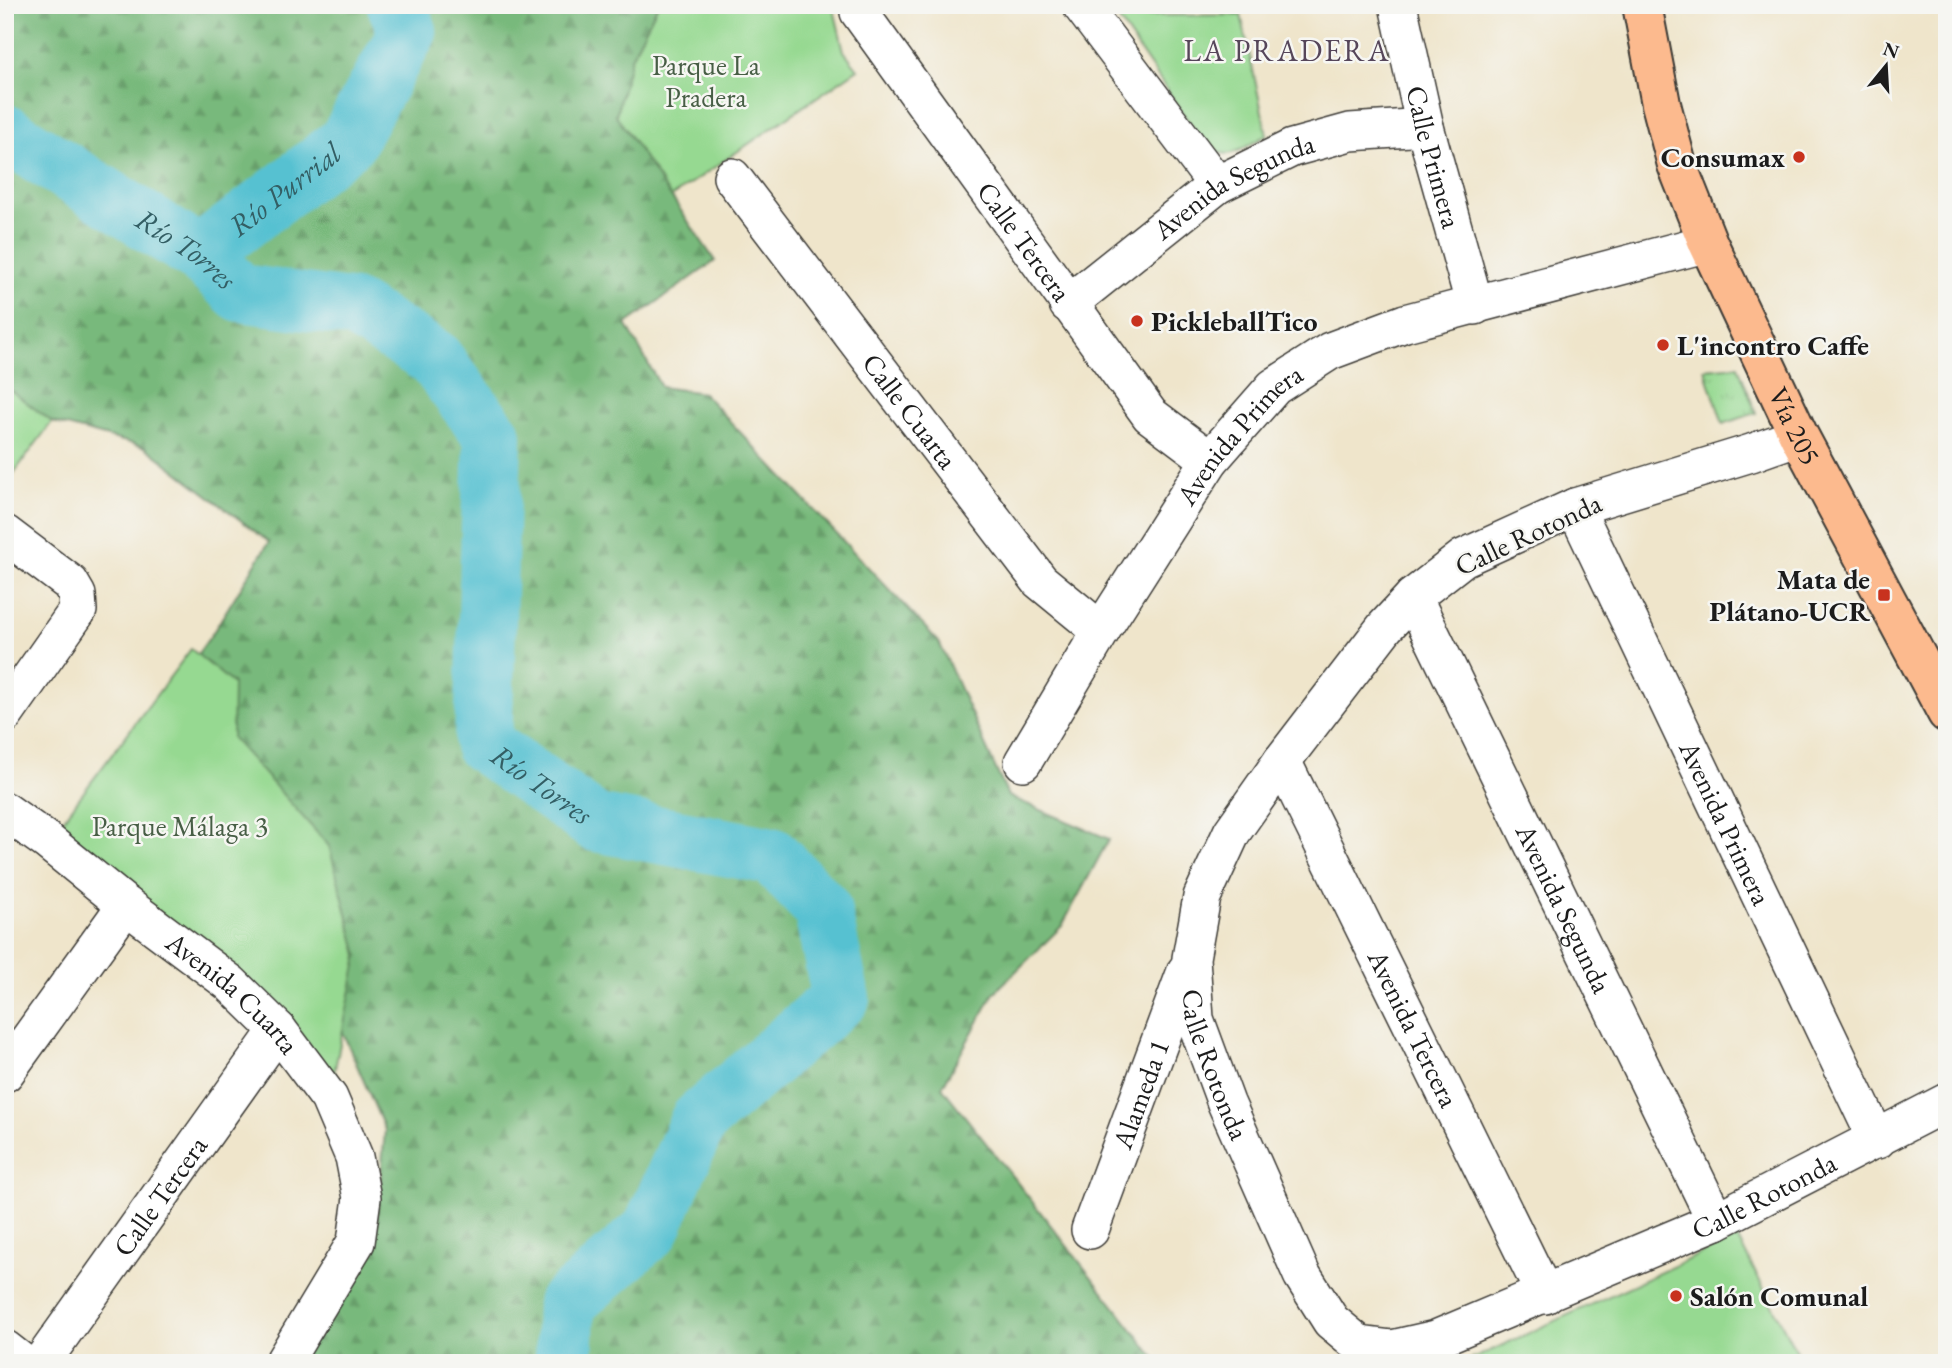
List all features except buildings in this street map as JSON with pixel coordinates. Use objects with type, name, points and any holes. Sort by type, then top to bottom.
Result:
[{"type":"main road","name":"Vía 205","points":[[1643,5],[1661,104],[1677,165],[1707,243],[1799,436],[1945,702]]},
{"type":"street","name":"Calle Tercera","points":[[859,5],[859,12],[1150,415],[1210,460]]},
{"type":"street","points":[[1081,5],[1217,185]]},
{"type":"street","name":"Calle Primera","points":[[1398,5],[1425,127],[1475,306]]},
{"type":"street","name":"Avenida Segunda","points":[[1068,304],[1217,185],[1292,148],[1350,132],[1425,127]]},
{"type":"street","name":"Calle Cuarta","points":[[732,177],[1040,581],[1101,631]]},
{"type":"street","name":"Avenida Primera","points":[[1023,762],[1101,631],[1210,460],[1274,387],[1330,351],[1405,323],[1707,243]]},
{"type":"street","name":"Calle Rotonda","points":[[1799,436],[1575,507],[1463,558],[1413,597],[1385,626],[1282,761],[1232,832],[1202,897],[1191,958],[1195,1019],[1226,1103],[1302,1275],[1331,1321],[1360,1345],[1392,1349],[1436,1339],[1716,1221],[1947,1102]]},
{"type":"street","name":"Avenida Primera","points":[[1575,507],[1877,1140]]},
{"type":"street","points":[[5,534],[70,583],[78,595],[78,610],[5,714]]},
{"type":"street","name":"Avenida Segunda","points":[[1413,597],[1716,1221]]},
{"type":"street","name":"Avenida Tercera","points":[[1282,761],[1545,1294]]},
{"type":"street","name":"Avenida Cuarta","points":[[5,811],[230,983],[278,1030],[329,1098],[354,1157],[362,1198],[356,1242],[283,1363]]},
{"type":"street","points":[[5,1073],[125,905]]},
{"type":"street","name":"Alameda 1","points":[[1090,1230],[1191,958]]},
{"type":"street","name":"Calle Tercera","points":[[41,1363],[278,1030]]},
{"type":"street","points":[[5,1349],[23,1363]]},
{"type":"green space","points":[[5,5],[658,5],[631,58],[616,115],[715,261],[626,324],[661,387],[703,393],[939,642],[1008,796],[1109,839],[1062,926],[994,993],[942,1087],[1159,1363],[299,1363],[375,1241],[385,1130],[317,973],[108,778],[212,634],[269,542],[145,447],[52,422],[5,442]]},
{"type":"green space","name":"Parque La Pradera","points":[[658,5],[833,5],[844,51],[858,69],[671,197],[616,115],[631,58]]},
{"type":"green space","points":[[1241,15],[1267,135],[1241,150],[1226,154],[1219,153],[1202,141],[1116,16]]},
{"type":"green space","points":[[1738,366],[1756,413],[1723,424],[1705,369]]},
{"type":"green space","points":[[5,386],[52,422],[5,485]]},
{"type":"green space","name":"Parque Málaga 3","points":[[191,649],[233,684],[232,738],[329,846],[358,955],[329,1098],[278,1030],[47,841]]},
{"type":"green space","points":[[1737,1237],[1802,1363],[1462,1363],[1466,1362]]},
{"type":"waterway","name":"Río Purrial","points":[[200,255],[347,142],[408,31],[396,5]]},
{"type":"waterway","name":"Río Torres","points":[[5,133],[200,255],[241,293],[355,309],[434,358],[493,436],[483,744],[596,823],[772,856],[822,908],[841,998],[699,1120],[651,1230],[566,1304],[564,1363]]},
{"type":"place","name":"Consumax","points":[[1799,157]]},
{"type":"place","name":"PickleballTico","points":[[1137,321]]},
{"type":"place","name":"L'incontro Caffe","points":[[1663,345]]},
{"type":"place","name":"Mata de Plátano-UCR","points":[[1884,595]]},
{"type":"place","name":"Salón Comunal","points":[[1676,1296]]},
{"type":"district","name":"LA PRADERA","points":[[1287,51]]}]
